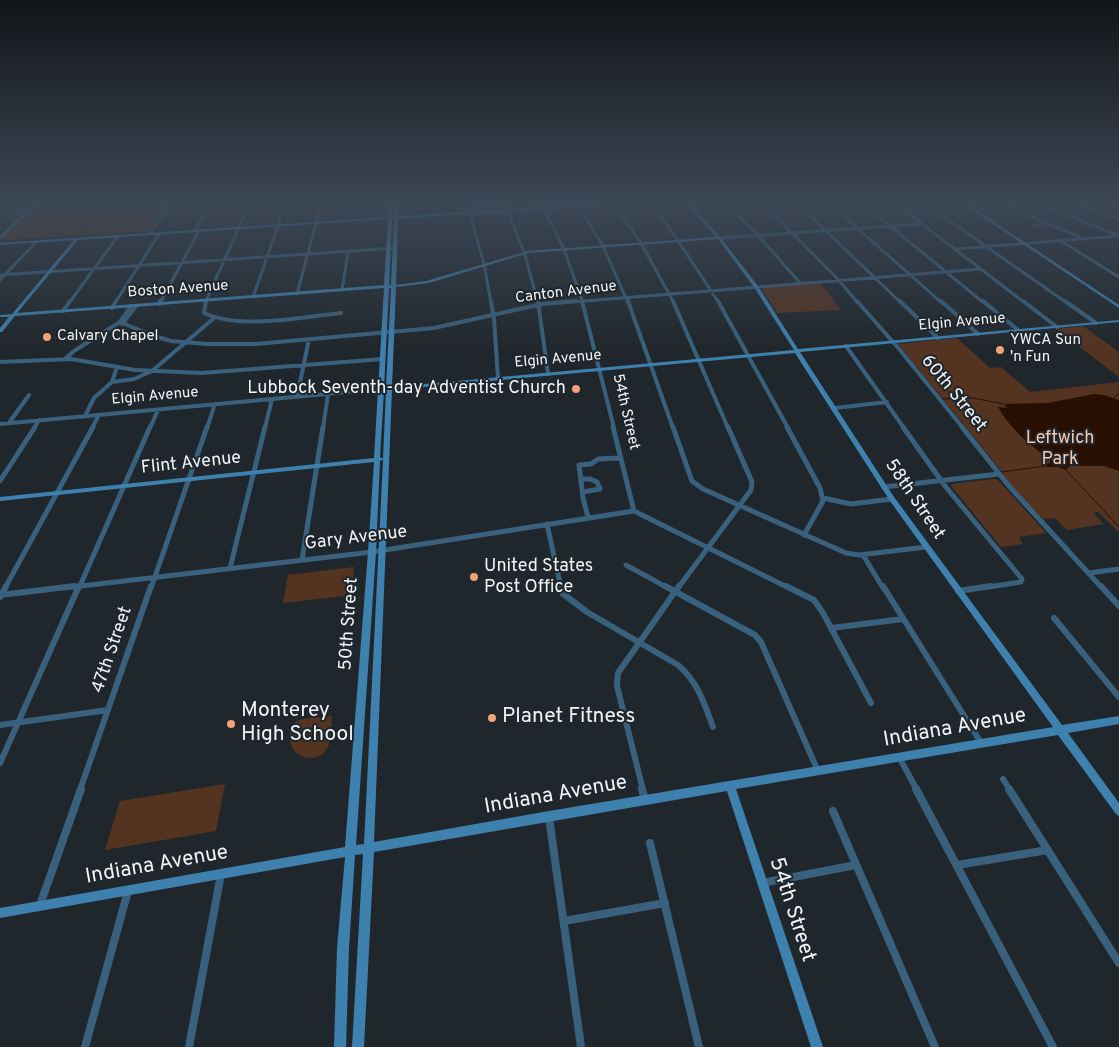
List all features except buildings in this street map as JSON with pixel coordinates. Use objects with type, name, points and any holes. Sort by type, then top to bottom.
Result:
[{"type":"street","points":[[0,280],[2,275],[25,252]]},
{"type":"street","points":[[0,331],[66,252]]},
{"type":"street","points":[[63,311],[107,252]]},
{"type":"street","points":[[112,308],[147,252]]},
{"type":"street","points":[[159,304],[187,252]]},
{"type":"street","points":[[228,252],[206,300],[203,310],[208,316],[253,320],[341,313]]},
{"type":"street","points":[[253,297],[269,252]]},
{"type":"street","points":[[2,275],[348,252],[342,290]]},
{"type":"street","name":"50th Street","points":[[358,1047],[382,551],[382,459],[392,252]]},
{"type":"street","points":[[481,252],[493,314],[498,378]]},
{"type":"street","points":[[524,252],[538,304],[548,374]]},
{"type":"street","name":"Boston Avenue","points":[[0,316],[391,287],[427,282],[524,252]]},
{"type":"street","name":"54th Street","points":[[565,252],[582,300],[634,511]]},
{"type":"street","points":[[606,252],[626,297],[690,479],[695,484],[846,553],[864,555],[926,547]]},
{"type":"street","points":[[645,800],[616,678],[706,548],[740,506],[751,490],[752,482],[670,294],[646,252]]},
{"type":"street","points":[[687,252],[713,290],[820,488],[823,498],[804,535]]},
{"type":"street","name":"58th Street","points":[[730,252],[756,286],[892,499],[1119,812]]},
{"type":"street","points":[[773,252],[800,283]]},
{"type":"street","name":"60th Street","points":[[811,252],[893,342],[999,474],[1119,606]]},
{"type":"street","points":[[849,252],[938,338]]},
{"type":"street","points":[[885,252],[978,334]]},
{"type":"street","points":[[922,252],[1018,330]]},
{"type":"street","points":[[959,252],[1057,327]]},
{"type":"street","points":[[996,252],[1096,323]]},
{"type":"street","points":[[1036,252],[1119,307]]},
{"type":"street","points":[[1078,252],[1119,277]]},
{"type":"street","points":[[297,294],[308,254]]},
{"type":"street","name":"Canton Avenue","points":[[122,323],[159,338],[186,343],[226,345],[434,328],[538,304],[981,269]]},
{"type":"street","points":[[65,359],[122,323],[133,306]]},
{"type":"street","points":[[112,382],[134,379],[152,371],[214,318]]},
{"type":"street","name":"Elgin Avenue","points":[[0,424],[1119,321]]},
{"type":"street","name":"50th Street","points":[[385,389],[383,359],[388,332]]},
{"type":"street","points":[[297,397],[309,339]]},
{"type":"street","points":[[846,346],[942,481],[1022,579],[1021,582],[958,590]]},
{"type":"street","points":[[0,364],[65,359],[152,371],[217,372],[383,359]]},
{"type":"street","points":[[85,416],[94,398],[112,382],[117,367]]},
{"type":"street","points":[[302,560],[328,394]]},
{"type":"street","points":[[9,423],[29,395]]},
{"type":"street","points":[[230,568],[272,399]]},
{"type":"street","points":[[835,408],[887,402]]},
{"type":"street","name":"47th Street","points":[[40,906],[215,404]]},
{"type":"street","points":[[0,763],[158,410]]},
{"type":"street","points":[[0,596],[99,415]]},
{"type":"street","points":[[0,481],[39,420]]},
{"type":"street","points":[[588,517],[582,499],[582,479],[579,465],[590,464],[598,459],[620,458]]},
{"type":"street","name":"50th Street","points":[[340,1047],[343,948],[372,552],[382,459]]},
{"type":"street","name":"Flint Avenue","points":[[0,499],[382,459]]},
{"type":"street","points":[[884,487],[999,474]]},
{"type":"street","points":[[582,479],[590,479],[597,482],[600,488],[597,491],[583,492]]},
{"type":"street","points":[[823,498],[850,504],[892,499]]},
{"type":"street","points":[[634,511],[807,596],[818,606],[872,703]]},
{"type":"street","name":"Gary Avenue","points":[[0,596],[382,551],[634,511]]},
{"type":"street","points":[[547,524],[562,593],[587,612],[678,665],[692,676],[698,685],[713,727]]},
{"type":"street","points":[[864,555],[981,743]]},
{"type":"street","points":[[626,565],[745,628],[761,642],[818,771]]},
{"type":"street","points":[[1089,573],[1119,568]]},
{"type":"street","points":[[1054,618],[1119,697]]},
{"type":"street","points":[[831,628],[903,619]]},
{"type":"street","points":[[0,725],[108,710]]},
{"type":"street","name":"Indiana Avenue","points":[[0,913],[549,816],[1119,720]]},
{"type":"street","points":[[899,757],[1053,1047]]},
{"type":"street","points":[[1003,779],[1119,963]]},
{"type":"street","name":"54th Street","points":[[730,786],[817,1047]]},
{"type":"street","points":[[833,811],[935,1047]]},
{"type":"street","points":[[549,816],[581,1047]]},
{"type":"street","points":[[650,843],[699,1047]]},
{"type":"street","points":[[957,865],[1048,850]]},
{"type":"street","points":[[762,883],[856,865]]},
{"type":"street","points":[[188,1047],[221,874]]},
{"type":"street","points":[[85,1047],[128,890]]},
{"type":"street","points":[[564,921],[665,903]]},
{"type":"green space","points":[[820,283],[841,310],[777,313],[761,288]]},
{"type":"green space","points":[[1083,326],[1119,352],[1119,377],[1056,329]]},
{"type":"green space","name":"Leftwich Park","points":[[957,338],[990,368],[1001,367],[1030,392],[1119,382],[1119,532],[1098,512],[1093,513],[1104,524],[1067,530],[1055,518],[1043,519],[1006,480],[1003,473],[898,344]]},
{"type":"green space","points":[[998,480],[1046,533],[1019,537],[1023,544],[1001,547],[951,486],[951,484]]},
{"type":"green space","points":[[354,567],[352,595],[283,603],[288,575]]},
{"type":"green space","points":[[332,716],[330,740],[328,747],[323,753],[317,757],[310,758],[297,753],[292,747],[290,740],[293,725],[297,721],[305,719]]},
{"type":"green space","points":[[225,784],[216,831],[105,850],[120,801]]},
{"type":"shaded area","points":[[1094,394],[1119,400],[1119,471],[1104,466],[1070,466],[1067,470],[1058,467],[1047,467],[1046,465],[1050,463],[1050,460],[1014,429],[998,407],[1007,408],[1004,404],[1048,403]]},
{"type":"waterway","points":[[1114,398],[1119,393]]},
{"type":"waterway","points":[[942,399],[973,398],[1004,404]]},
{"type":"waterway","points":[[1001,472],[1046,466]]},
{"type":"waterway","points":[[1066,470],[1119,527]]},
{"type":"place","name":"Calvary Chapel","points":[[47,337]]},
{"type":"place","name":"YWCA Sun 'n Fun","points":[[1000,350]]},
{"type":"place","name":"Lubbock Seventh-day Adventist Church","points":[[576,389]]},
{"type":"place","name":"United States Post Office","points":[[474,577]]},
{"type":"place","name":"Planet Fitness","points":[[492,718]]},
{"type":"place","name":"Monterey High School","points":[[231,724]]}]
